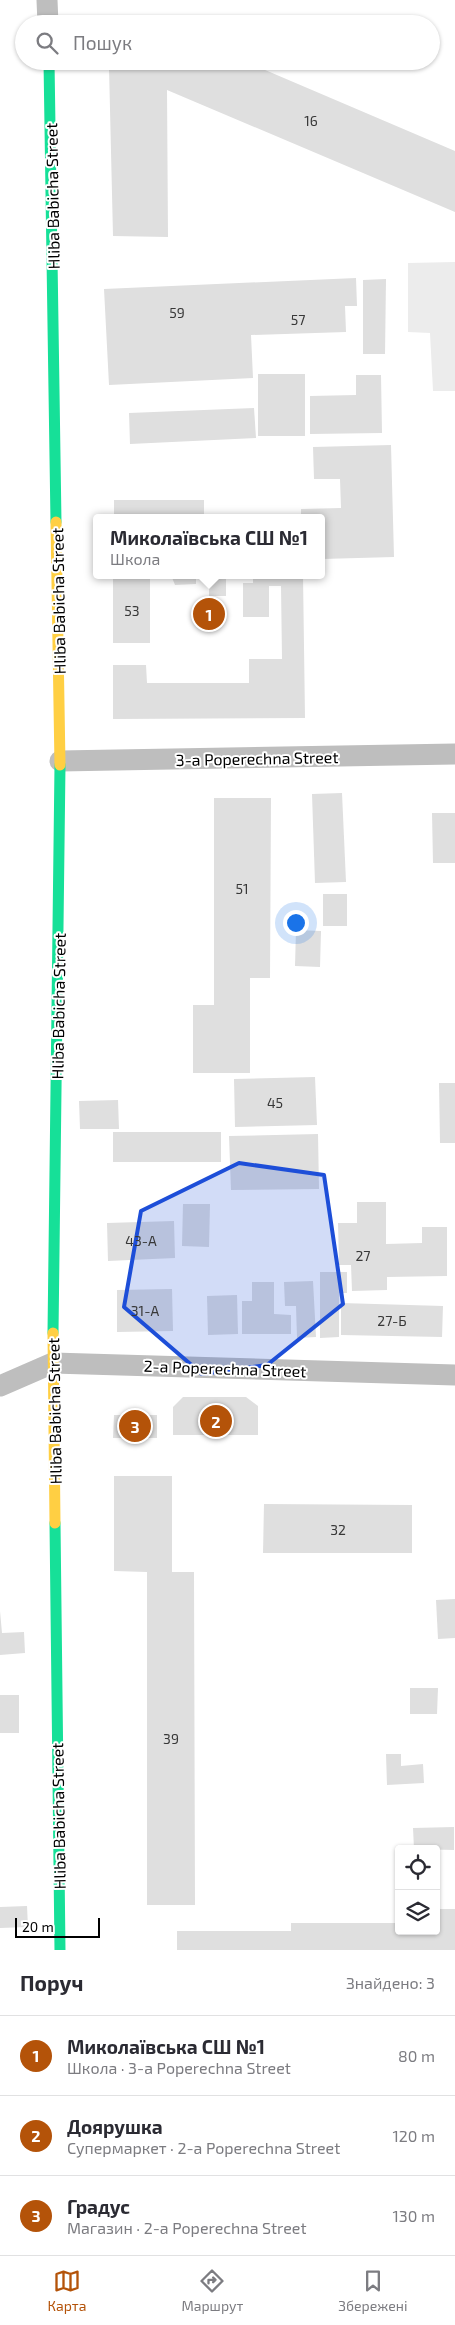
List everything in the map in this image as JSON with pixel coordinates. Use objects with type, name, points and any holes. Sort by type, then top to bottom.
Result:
[{"type":"street","points":[[47,0],[48,15]]},
{"type":"street","name":"Hliba Babicha Street","points":[[49,70],[60,761],[52,1363],[60,1950]]},
{"type":"street","name":"3-a Poperechna Street","points":[[60,761],[455,754]]},
{"type":"street","name":"2-a Poperechna Street","points":[[0,1386],[52,1363],[455,1375]]},
{"type":"highlighted area","points":[[239,1163],[324,1175],[343,1304],[267,1365],[202,1374],[124,1307],[141,1211]]},
{"type":"shaded area","points":[[455,262],[455,391],[433,391],[430,333],[408,332],[408,263]]},
{"type":"building","points":[[109,70],[265,70],[455,151],[455,212],[167,90],[168,237],[113,236]]},
{"type":"building","points":[[356,278],[357,306],[345,306],[346,332],[251,335],[253,378],[109,385],[104,289]]},
{"type":"building","points":[[386,279],[385,354],[363,354],[363,280]]},
{"type":"building","points":[[258,374],[305,374],[305,436],[258,436]]},
{"type":"building","points":[[356,375],[381,375],[382,433],[310,434],[310,396],[356,395]]},
{"type":"building","points":[[254,408],[256,438],[130,444],[129,413]]},
{"type":"building","points":[[391,445],[394,557],[325,559],[325,514],[301,514],[301,509],[341,508],[340,479],[314,479],[313,447]]},
{"type":"building","points":[[114,500],[204,500],[204,514],[114,514]]},
{"type":"building","points":[[113,579],[150,579],[150,643],[113,643]]},
{"type":"building","points":[[173,579],[196,579],[196,584],[175,585]]},
{"type":"building","points":[[209,579],[226,579],[226,596],[209,596]]},
{"type":"building","points":[[253,579],[303,579],[305,718],[113,719],[113,665],[146,665],[147,683],[249,683],[249,659],[282,659],[281,586],[269,586],[269,617],[243,617],[243,583],[253,583]]},
{"type":"building","points":[[342,793],[346,882],[315,883],[312,794]]},
{"type":"building","points":[[214,798],[271,798],[270,978],[250,978],[250,1073],[193,1073],[193,1005],[214,1005]]},
{"type":"building","points":[[432,813],[455,813],[455,863],[433,863]]},
{"type":"building","points":[[323,894],[347,894],[347,926],[323,926]]},
{"type":"building","points":[[296,930],[321,931],[320,967],[295,966]]},
{"type":"building","points":[[315,1077],[317,1125],[235,1127],[234,1079]]},
{"type":"building","points":[[439,1083],[455,1083],[455,1143],[440,1143]]},
{"type":"building","points":[[118,1100],[119,1129],[80,1129],[79,1101]]},
{"type":"building","points":[[113,1132],[221,1132],[221,1162],[113,1162]]},
{"type":"building","points":[[318,1134],[319,1189],[231,1190],[229,1136]]},
{"type":"building","points":[[357,1202],[386,1202],[386,1244],[422,1243],[422,1227],[447,1227],[447,1276],[387,1277],[387,1290],[352,1291],[351,1265],[339,1265],[338,1223],[357,1223]]},
{"type":"building","points":[[183,1204],[210,1204],[209,1247],[182,1246]]},
{"type":"building","points":[[174,1221],[175,1258],[108,1261],[107,1223]]},
{"type":"building","points":[[320,1272],[347,1272],[347,1293],[339,1293],[339,1337],[320,1338]]},
{"type":"building","points":[[313,1281],[316,1337],[297,1338],[296,1306],[285,1306],[284,1282]]},
{"type":"building","points":[[252,1282],[274,1282],[274,1314],[291,1315],[291,1334],[242,1334],[242,1301],[252,1301]]},
{"type":"building","points":[[172,1289],[173,1331],[117,1332],[117,1290]]},
{"type":"building","points":[[237,1295],[238,1334],[208,1335],[207,1296]]},
{"type":"building","points":[[341,1303],[443,1306],[442,1337],[341,1335]]},
{"type":"building","points":[[183,1397],[246,1397],[258,1406],[258,1435],[173,1435],[173,1407]]},
{"type":"building","points":[[114,1415],[157,1415],[157,1438],[113,1438]]},
{"type":"building","points":[[114,1476],[172,1476],[172,1572],[194,1572],[195,1905],[147,1905],[147,1572],[114,1571]]},
{"type":"building","points":[[264,1504],[412,1505],[412,1553],[263,1553]]},
{"type":"building","points":[[455,1599],[455,1638],[438,1639],[436,1600]]},
{"type":"building","points":[[0,1611],[2,1633],[24,1632],[25,1653],[0,1655]]},
{"type":"building","points":[[410,1688],[438,1688],[437,1714],[410,1714]]},
{"type":"building","points":[[0,1695],[19,1695],[19,1733],[0,1733]]},
{"type":"building","points":[[386,1754],[401,1754],[401,1766],[423,1764],[424,1783],[387,1785]]},
{"type":"building","points":[[454,1827],[454,1850],[440,1850],[440,1845],[414,1845],[413,1828]]},
{"type":"building","points":[[27,1906],[28,1927],[0,1928],[0,1907]]},
{"type":"building","points":[[440,1909],[455,1909],[455,1950],[177,1950],[177,1931],[291,1931],[291,1923],[395,1923],[395,1935],[440,1935]]},
{"type":"traffic: fast","points":[[49,70],[56,522]]},
{"type":"traffic: fast","points":[[53,1333],[60,765]]},
{"type":"traffic: fast","points":[[55,1523],[60,1950]]},
{"type":"traffic: slow","points":[[56,522],[60,765]]},
{"type":"traffic: slow","points":[[53,1333],[55,1523]]},
{"type":"place","name":"Миколаївська СШ №1","points":[[209,614]]},
{"type":"place","name":"Доярушка","points":[[216,1421]]},
{"type":"place","name":"Градус","points":[[135,1426]]}]
